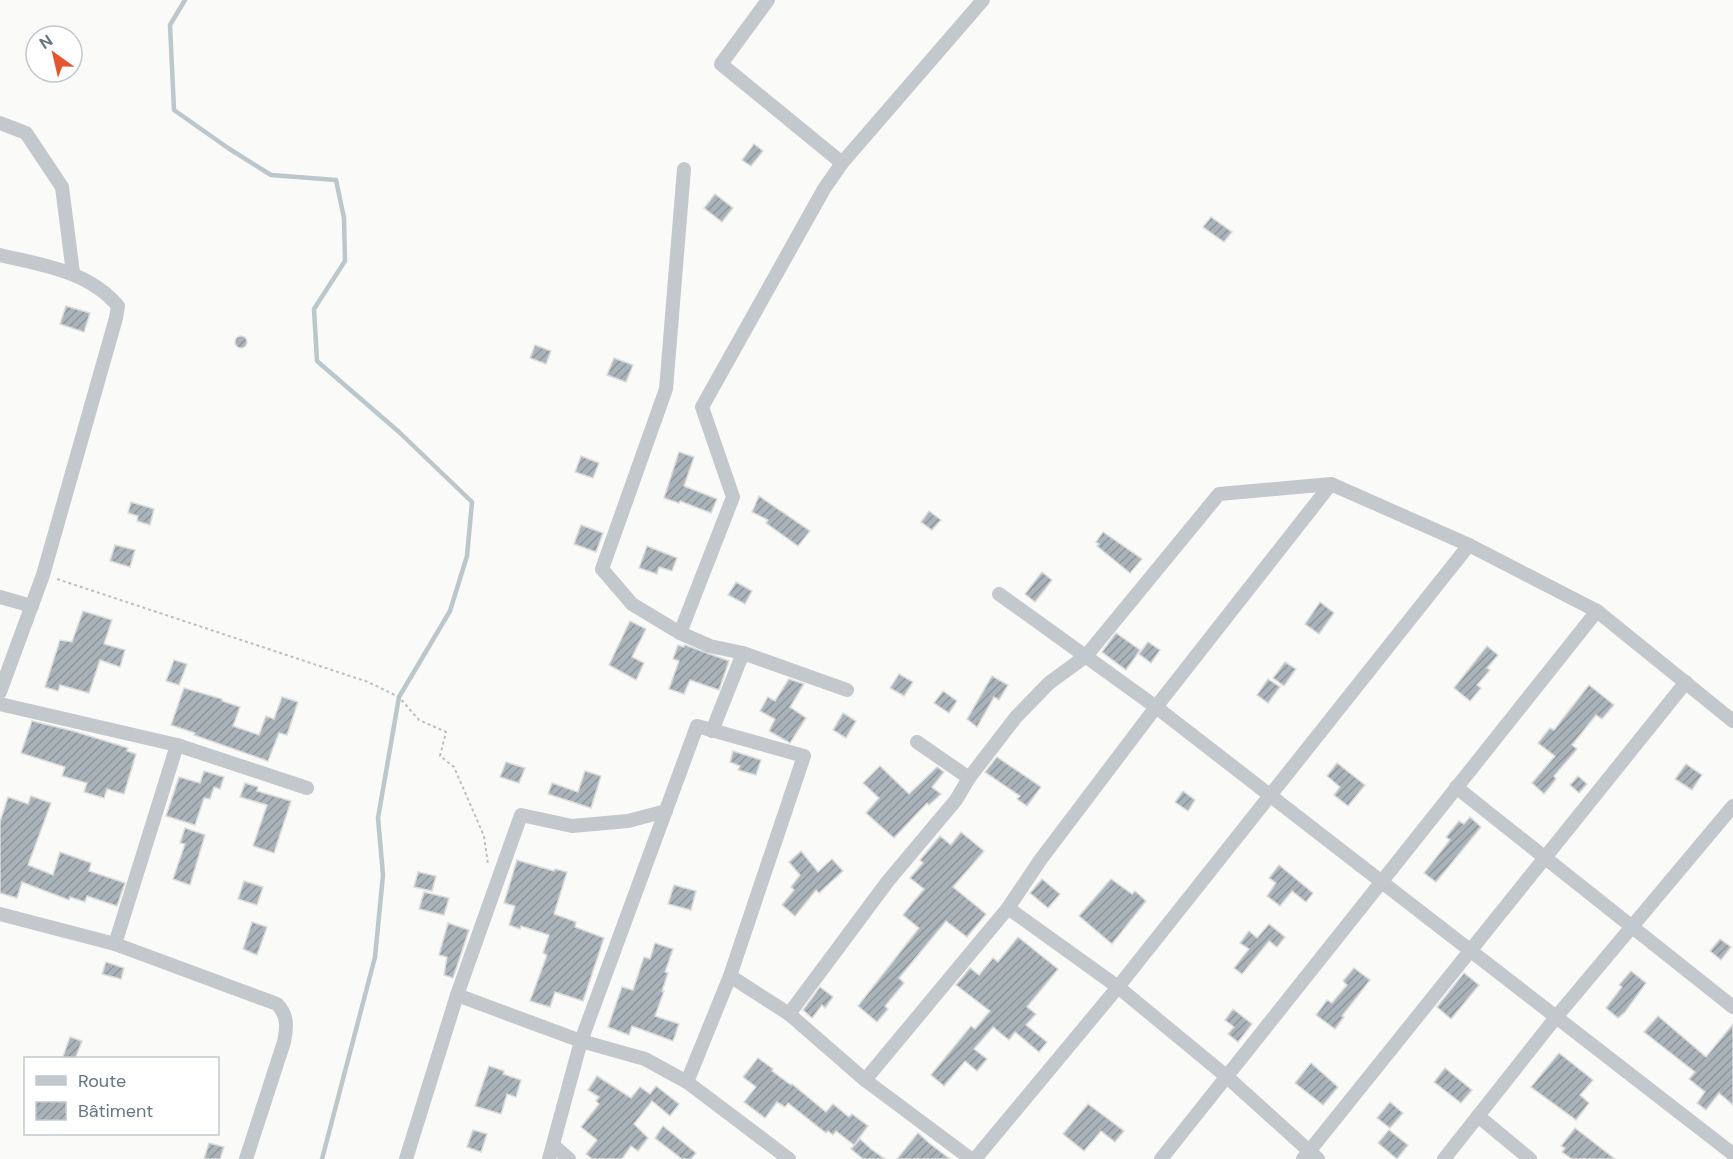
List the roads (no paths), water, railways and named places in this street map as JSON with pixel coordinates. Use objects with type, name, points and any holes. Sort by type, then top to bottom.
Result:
[{"type":"street","points":[[768,0],[721,64],[842,163]]},
{"type":"street","points":[[680,633],[733,497],[702,407],[824,189],[842,163],[983,0]]},
{"type":"street","points":[[0,123],[26,133],[62,187],[73,273]]},
{"type":"street","points":[[684,169],[666,389],[602,569],[632,604],[680,633],[710,646],[743,653],[847,690]]},
{"type":"street","points":[[0,255],[73,273],[108,295],[118,306],[43,575],[0,692]]},
{"type":"street","points":[[865,1080],[1008,908],[1041,860],[1156,707],[1331,484]]},
{"type":"street","points":[[789,1014],[888,881],[956,800],[969,778],[1016,717],[1049,684],[1086,656],[1219,494],[1331,484],[1469,546],[1597,611],[1733,721]]},
{"type":"street","points":[[730,976],[789,1014],[865,1080],[973,1159],[1118,987],[1469,546]]},
{"type":"street","points":[[999,594],[1156,707],[1557,1016],[1733,1154],[1730,1159]]},
{"type":"street","points":[[0,597],[32,606]]},
{"type":"street","points":[[1161,1159],[1597,611]]},
{"type":"street","points":[[712,731],[743,653]]},
{"type":"street","points":[[1008,908],[1118,987],[1226,1076],[1310,1157],[1470,949],[1686,682]]},
{"type":"street","points":[[0,704],[177,745],[307,788]]},
{"type":"street","points":[[569,1159],[551,1153],[581,1041],[697,726],[804,756],[730,976],[687,1082]]},
{"type":"street","points":[[917,742],[969,778]]},
{"type":"street","points":[[115,944],[177,745]]},
{"type":"street","points":[[1456,787],[1733,1007]]},
{"type":"street","points":[[1444,1159],[1557,1016],[1733,806]]},
{"type":"street","points":[[406,1159],[457,995],[520,815],[572,826],[628,821],[666,811]]},
{"type":"street","points":[[0,914],[115,944],[277,1004],[282,1008],[286,1023],[284,1042],[246,1159]]},
{"type":"street","points":[[457,995],[581,1041],[645,1059],[687,1082],[789,1159]]},
{"type":"street","points":[[1478,1116],[1530,1159]]},
{"type":"waterway","points":[[185,0],[170,25],[174,110],[271,175],[336,180],[344,218],[345,261],[314,309],[317,361],[399,432],[472,502],[467,556],[450,611],[399,697],[378,818],[383,875],[375,957],[322,1159]]}]
